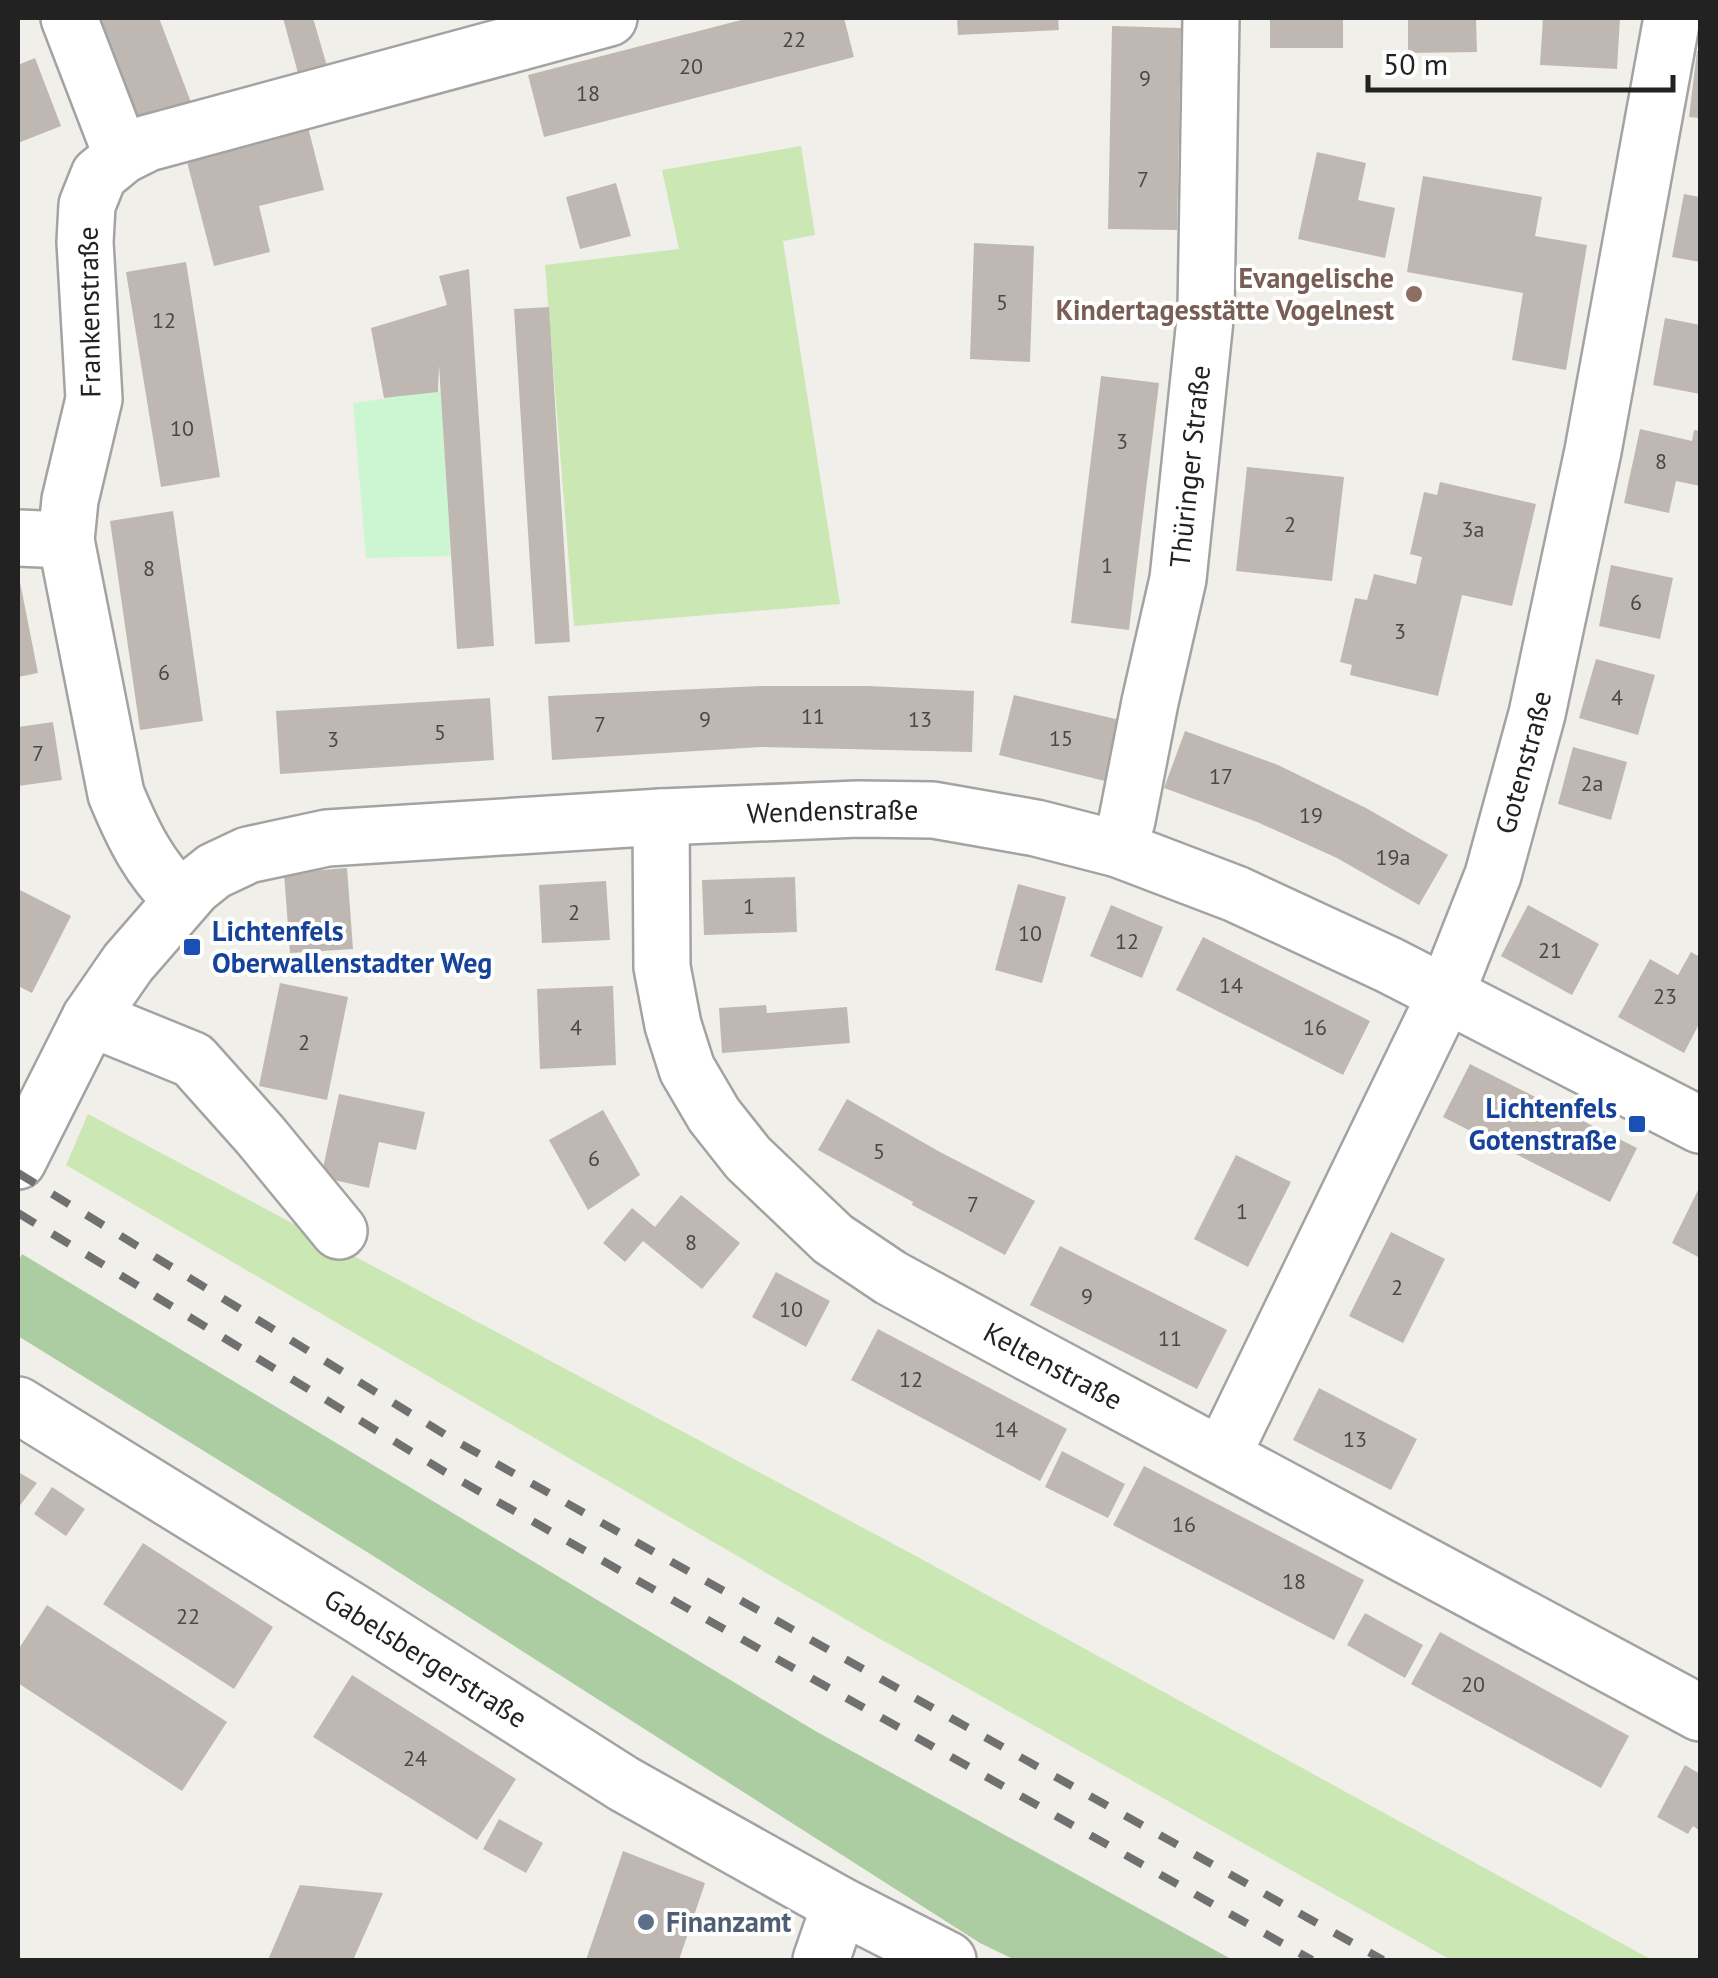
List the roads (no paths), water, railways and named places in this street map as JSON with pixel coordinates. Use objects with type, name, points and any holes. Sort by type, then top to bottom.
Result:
[{"type":"street","points":[[69,18],[122,156]]},
{"type":"street","name":"Frankenstraße","points":[[182,899],[151,866],[116,794],[42,539],[70,500],[94,399],[84,242],[88,205],[99,175],[122,156],[148,143],[609,18]]},
{"type":"street","name":"Thüringer Straße","points":[[1118,849],[1178,579],[1206,310],[1211,18]]},
{"type":"street","name":"Gotenstraße","points":[[1222,1456],[1446,994],[1493,876],[1537,714],[1593,452],[1672,18]]},
{"type":"street","name":"Wendenstraße","points":[[27,1141],[90,1018],[128,963],[182,899],[214,871],[248,854],[327,838],[858,809],[933,810],[1036,828],[1118,849],[1236,894],[1446,994],[1700,1125]]},
{"type":"street","name":"Keltenstraße","points":[[661,817],[662,967],[673,1025],[687,1069],[714,1115],[748,1158],[833,1239],[891,1278],[1700,1713]]},
{"type":"street","points":[[90,1018],[193,1060],[339,1231]]},
{"type":"street","name":"Gabelsbergerstraße","points":[[18,1405],[624,1784],[840,1905],[948,1960]]},
{"type":"street","points":[[821,1960],[840,1905]]},
{"type":"railway","points":[[18,1173],[454,1440],[1383,1960]]},
{"type":"railway","points":[[18,1213],[445,1472],[1312,1960]]},
{"type":"place","name":"Evangelische Kindertagesstätte Vogelnest","points":[[1414,294]]},
{"type":"place","name":"Lichtenfels Oberwallenstadter Weg","points":[[192,947]]},
{"type":"place","name":"Lichtenfels Gotenstraße","points":[[1637,1124]]},
{"type":"place","name":"Finanzamt","points":[[646,1922]]}]
